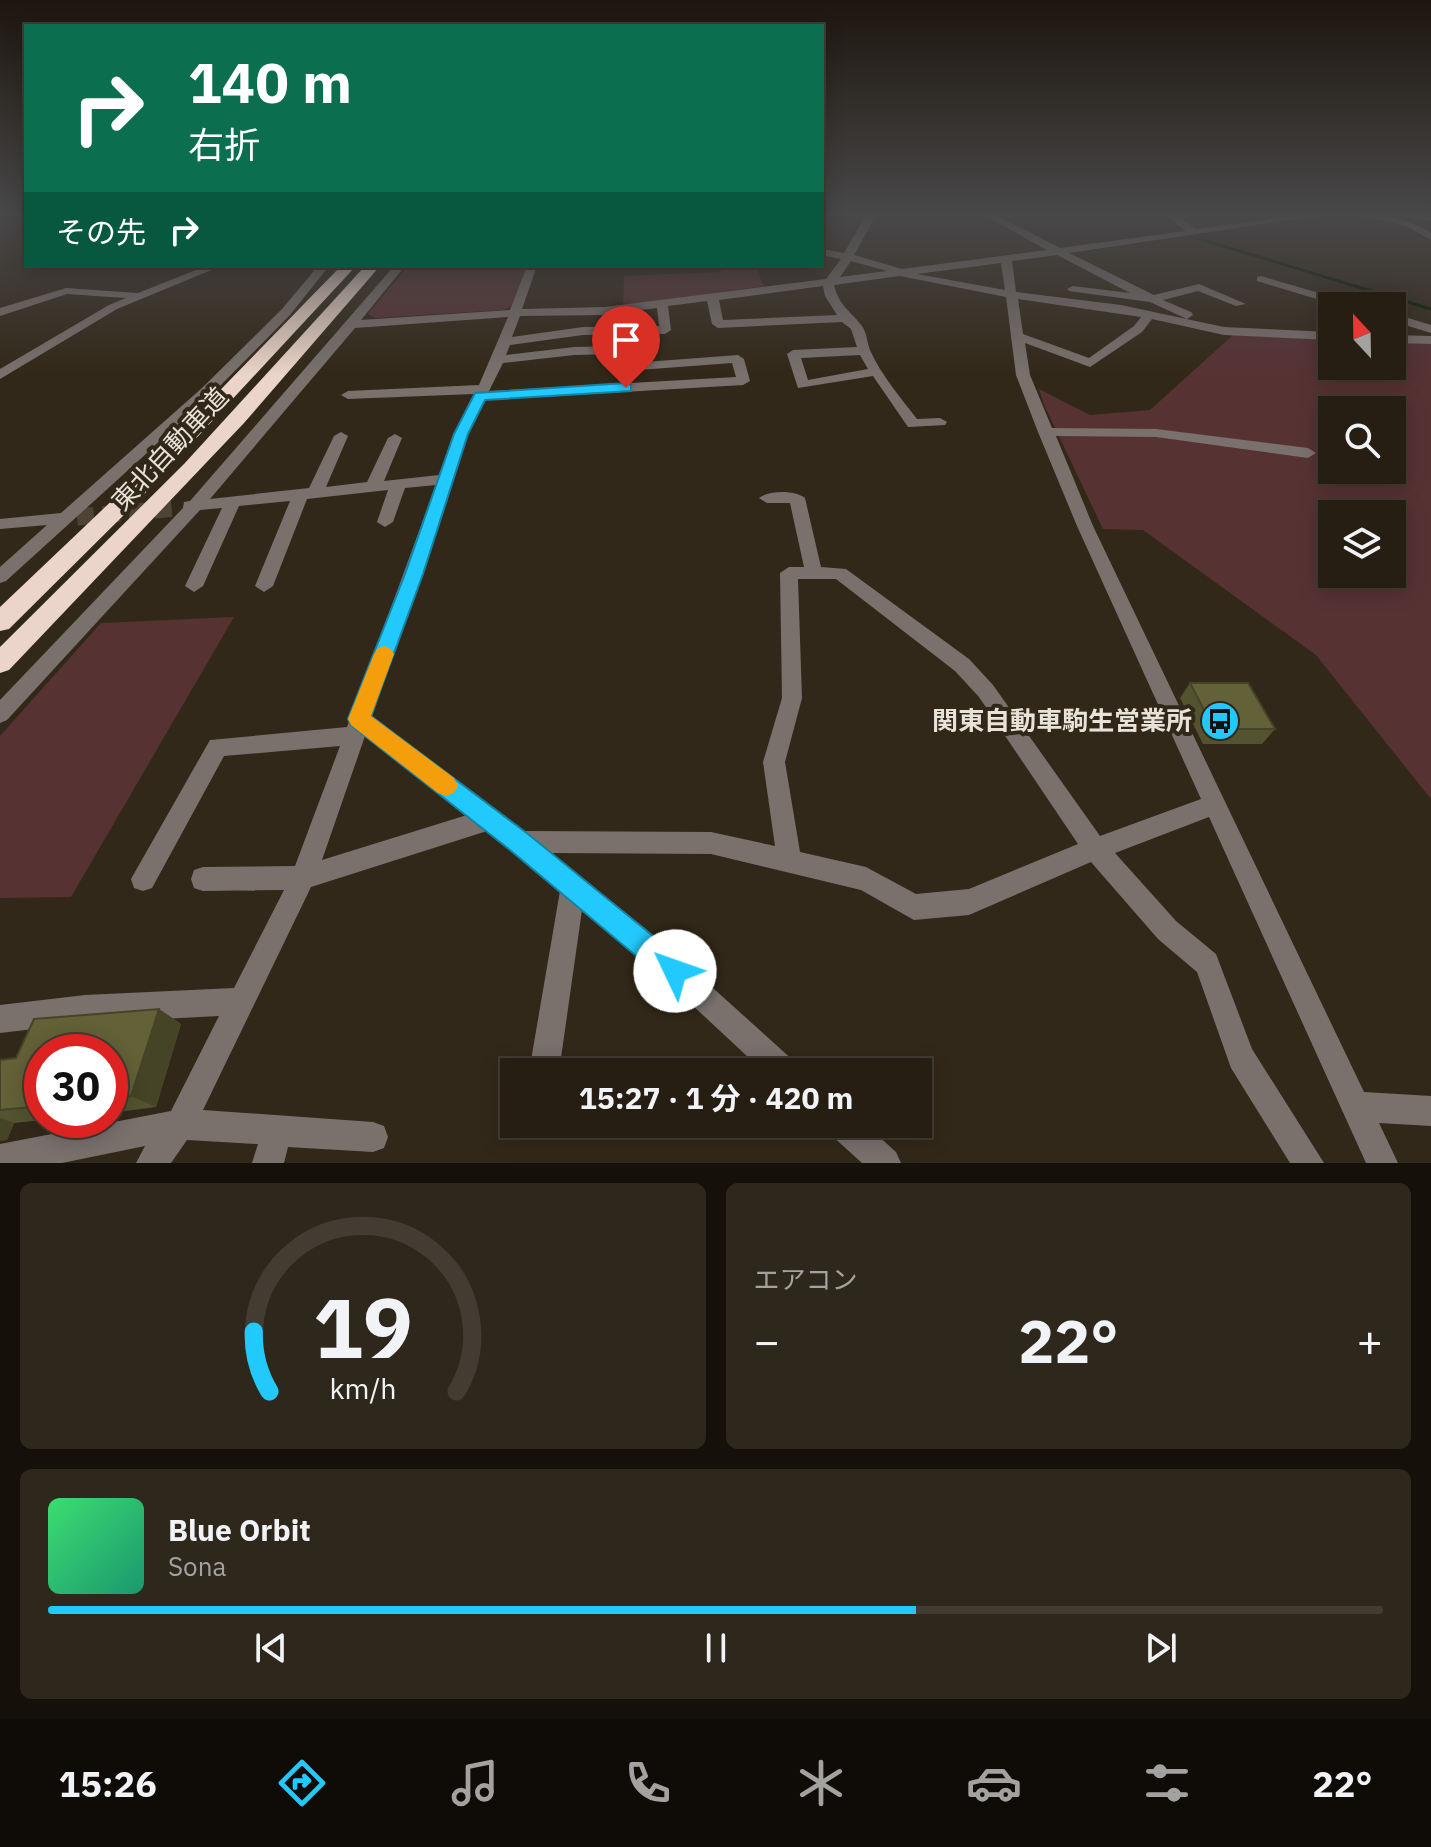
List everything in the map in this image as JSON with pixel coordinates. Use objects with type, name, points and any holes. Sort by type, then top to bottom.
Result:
[{"type":"highway","name":"東北自動車道","points":[[0,622],[129,497],[347,268]]},
{"type":"highway","name":"東北自動車道","points":[[0,663],[163,498],[371,268]]},
{"type":"street","points":[[828,283],[840,267]]},
{"type":"street","points":[[881,267],[1009,294],[1149,315],[1218,330],[1318,335]]},
{"type":"street","points":[[507,335],[592,311],[949,267]]},
{"type":"street","points":[[1007,267],[1023,375],[1045,432],[1089,535],[1382,1163]]},
{"type":"street","points":[[1091,267],[1218,330]]},
{"type":"street","points":[[163,285],[183,268]]},
{"type":"street","points":[[0,375],[135,295],[210,268]]},
{"type":"street","points":[[0,577],[70,518],[207,391],[286,312],[322,268]]},
{"type":"street","points":[[0,714],[353,324],[398,268]]},
{"type":"street","points":[[152,1163],[180,1124],[303,878],[461,434],[507,335],[531,268]]},
{"type":"street","points":[[1261,279],[1318,296]]},
{"type":"street","points":[[828,283],[831,296],[845,318],[857,328],[864,351],[876,371],[913,424],[940,422]]},
{"type":"street","points":[[1073,289],[1152,299],[1199,287],[1240,304]]},
{"type":"street","points":[[0,312],[66,291],[135,295]]},
{"type":"street","points":[[348,395],[743,381],[738,359],[721,342],[712,296]]},
{"type":"street","points":[[353,324],[507,335],[665,330],[662,303]]},
{"type":"street","points":[[1017,336],[1090,363],[1138,329],[1149,315]]},
{"type":"street","points":[[507,335],[574,351],[622,350],[625,367],[721,342],[845,318]]},
{"type":"street","points":[[1406,321],[1431,329]]},
{"type":"street","points":[[1406,339],[1431,340]]},
{"type":"street","points":[[864,351],[793,354],[803,385],[876,371]]},
{"type":"street","points":[[1045,432],[1171,434],[1308,453]]},
{"type":"street","points":[[264,586],[309,492],[341,436]]},
{"type":"street","points":[[374,485],[395,438]]},
{"type":"street","points":[[187,507],[446,479]]},
{"type":"street","points":[[385,522],[399,482]]},
{"type":"street","points":[[767,498],[797,498],[814,573]]},
{"type":"street","points":[[194,586],[233,501]]},
{"type":"street","points":[[0,524],[70,518]]},
{"type":"street","points":[[789,861],[774,762],[792,698],[789,573],[840,573],[962,665],[986,691],[1095,849],[1167,930],[1207,963],[1241,1058],[1308,1163]]},
{"type":"street","points":[[143,879],[218,747],[356,728],[519,842],[653,951],[770,1058]]},
{"type":"street","points":[[519,842],[711,843],[866,879],[914,907],[969,902],[1095,849],[1214,805]]},
{"type":"street","points":[[203,879],[303,878],[490,819]]},
{"type":"street","points":[[546,1058],[573,886]]},
{"type":"street","points":[[0,1019],[85,1009],[241,1001]]},
{"type":"street","points":[[1355,1106],[1431,1111]]},
{"type":"street","points":[[0,1160],[180,1124],[373,1137]]},
{"type":"street","points":[[268,1163],[277,1131]]},
{"type":"street","points":[[857,1138],[885,1163]]},
{"type":"shaded area","points":[[406,268],[527,268],[511,307],[503,310],[375,318],[368,314]]},
{"type":"shaded area","points":[[721,268],[782,268],[757,270],[764,286],[623,306],[624,276],[721,272]]},
{"type":"shaded area","points":[[1233,335],[1318,339],[1318,380],[1406,380],[1406,343],[1431,344],[1431,799],[1316,655],[1143,530],[1103,529],[1039,389],[1090,415],[1150,410]]},
{"type":"shaded area","points":[[234,617],[71,897],[0,898],[0,736],[101,623]]},
{"type":"building","points":[[1190,683],[1248,683],[1275,729],[1214,729]]},
{"type":"building","points":[[159,1009],[131,1096],[128,1096],[128,1034],[27,1034],[34,1019]]},
{"type":"building","points":[[24,1041],[24,1108],[0,1110],[0,1060],[16,1058]]},
{"type":"waterway","points":[[1293,267],[1431,309]]},
{"type":"tunnel","points":[[77,517],[179,508]]},
{"type":"slow traffic","points":[[384,654],[359,719],[446,786]]},
{"type":"place","name":"関東自動車駒生営業所","points":[[1220,721]]},
{"type":"route","points":[[626,388],[480,396],[461,434],[414,574],[359,719],[519,842],[675,971]]}]
